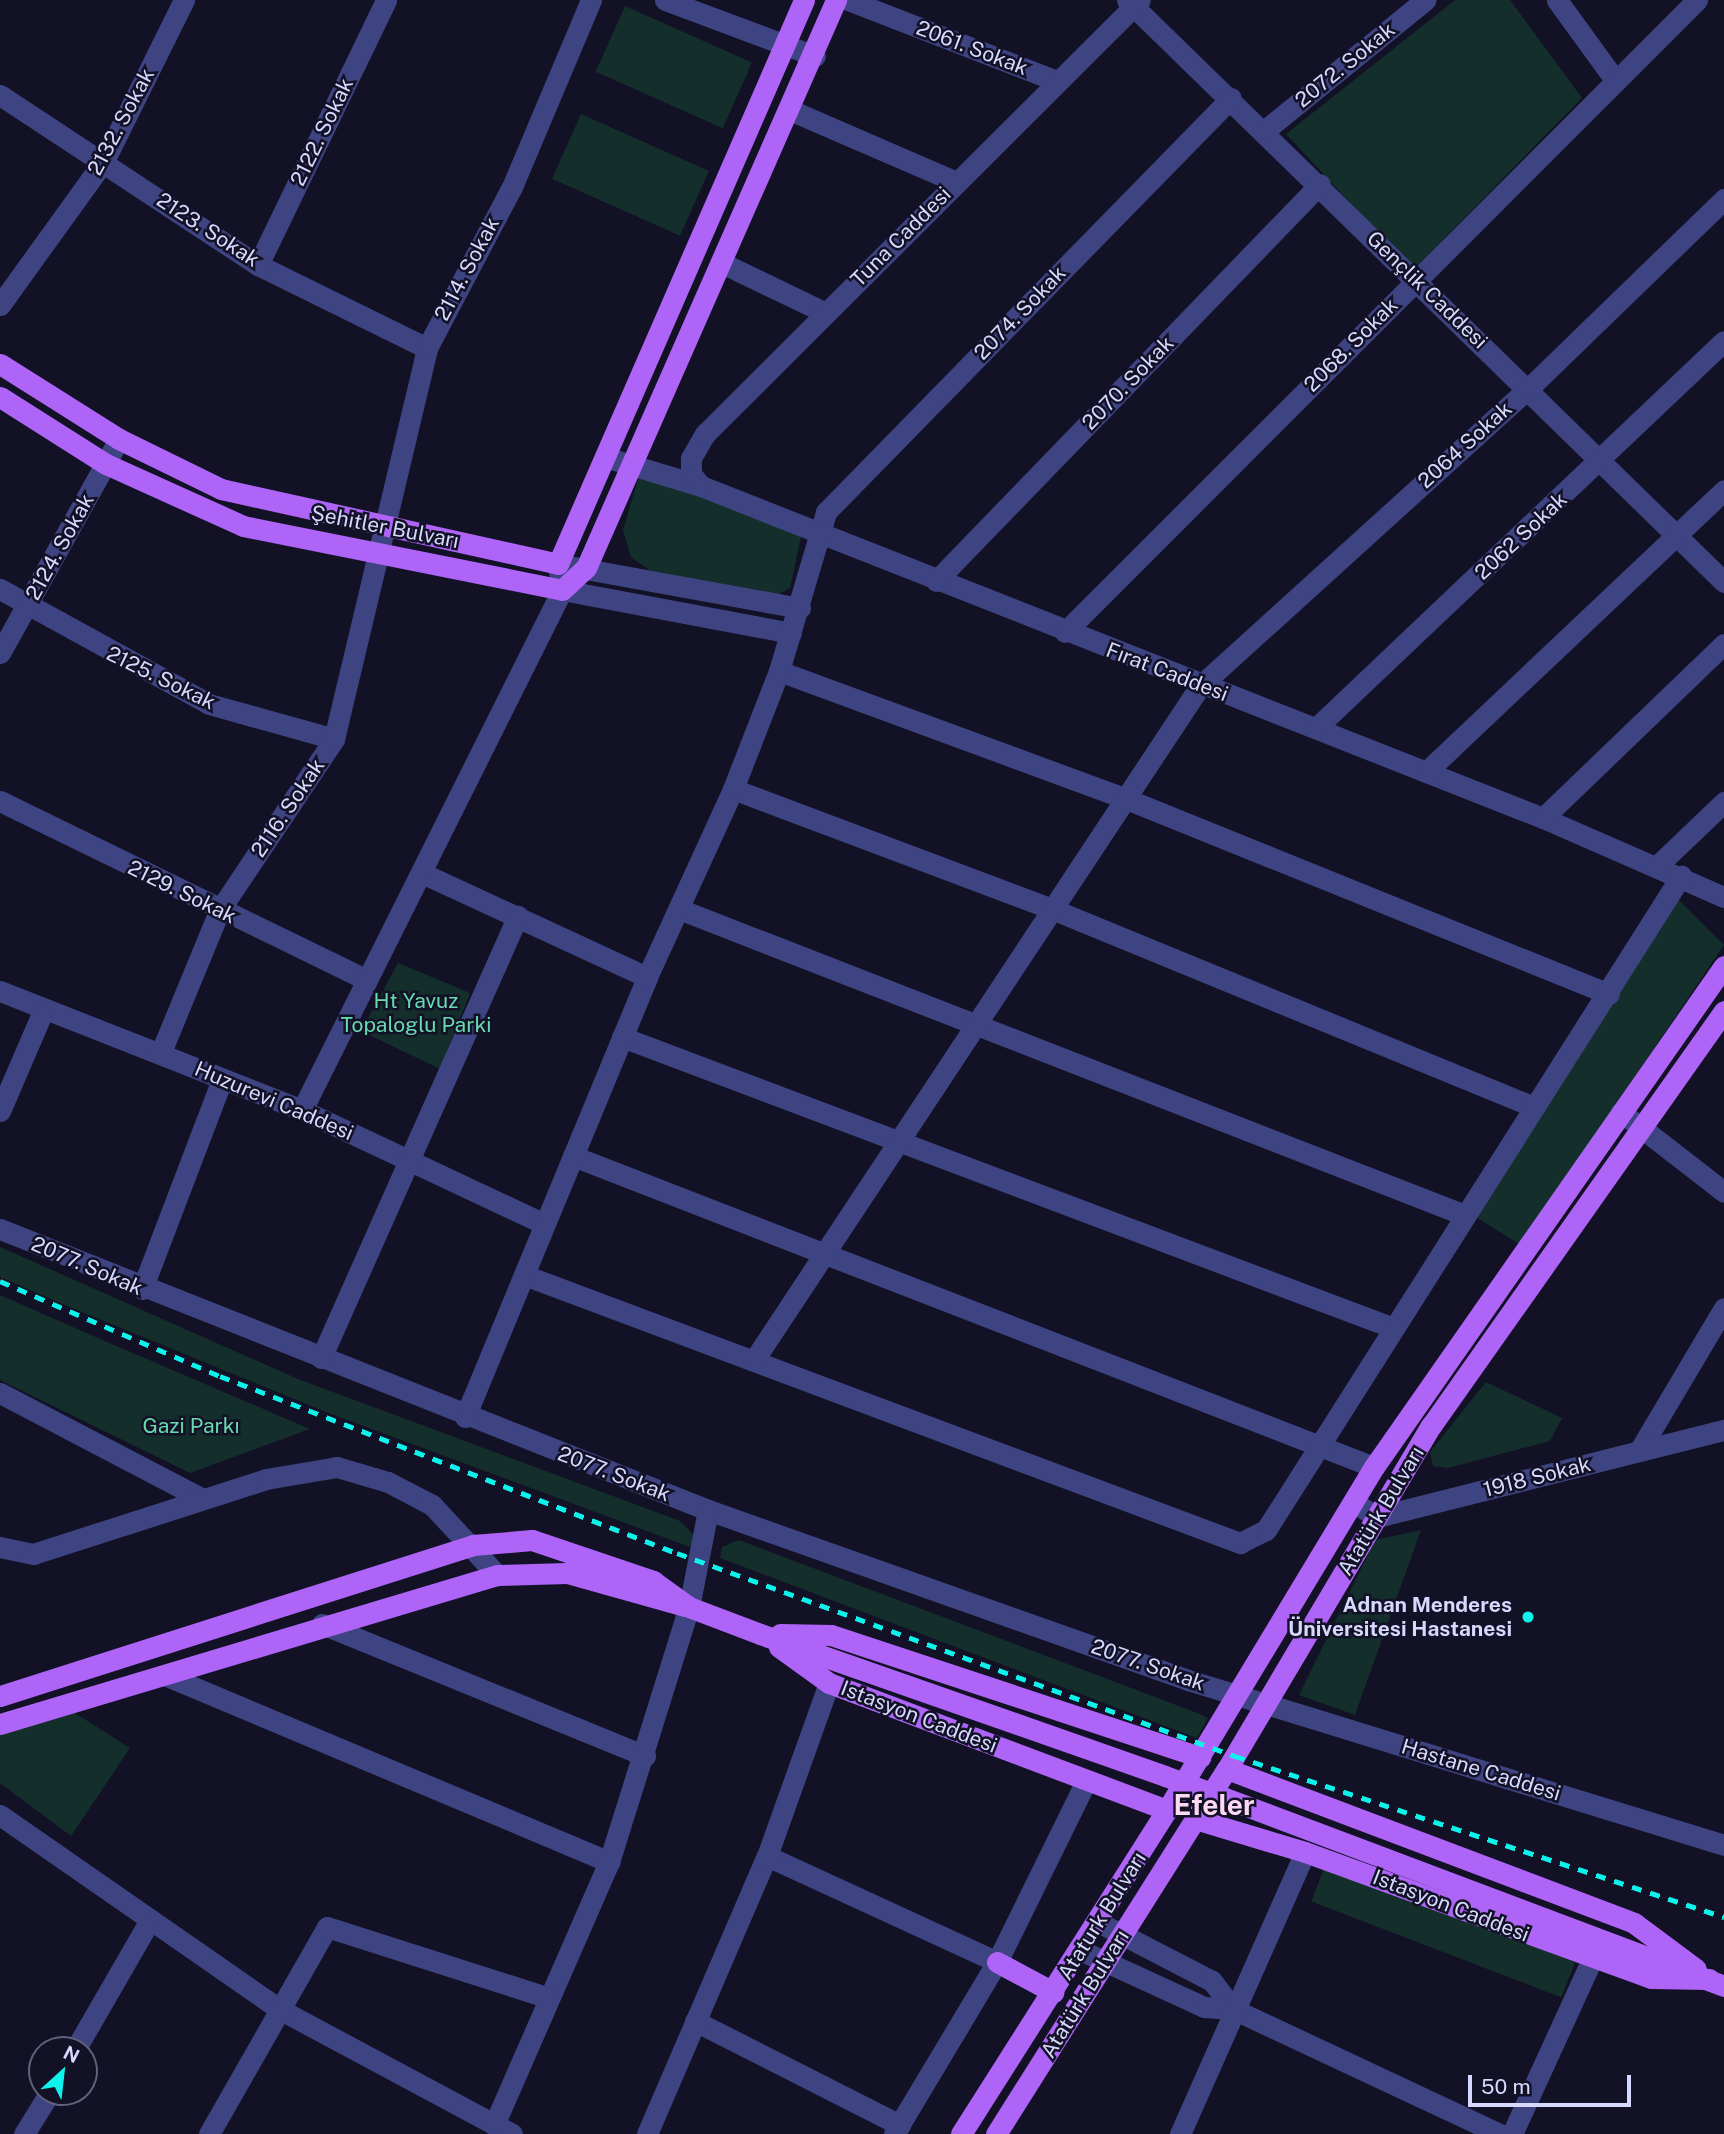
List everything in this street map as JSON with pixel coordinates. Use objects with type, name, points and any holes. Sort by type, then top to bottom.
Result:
[{"type":"main road","points":[[558,564],[804,0]]},
{"type":"main road","points":[[562,590],[586,568],[815,56],[836,0]]},
{"type":"main road","name":"Şehitler Bulvarı","points":[[0,364],[119,439],[221,489],[558,564]]},
{"type":"main road","name":"Şehitler Bulvarı","points":[[0,397],[106,464],[243,526],[377,550],[562,590]]},
{"type":"main road","name":"Atatürk Bulvarı","points":[[1238,1694],[1374,1467],[1724,966]]},
{"type":"main road","name":"Atatürk Bulvarı","points":[[996,2134],[1227,1769],[1431,1426],[1724,1011]]},
{"type":"main road","points":[[0,1696],[473,1545],[532,1540],[653,1580],[689,1607]]},
{"type":"main road","points":[[0,1724],[167,1676],[323,1624],[497,1575],[567,1573],[655,1603],[689,1607],[1165,1776],[1716,1982]]},
{"type":"main road","points":[[760,1634],[831,1635],[1200,1757]]},
{"type":"main road","name":"Istasyon Caddesi","points":[[760,1634],[829,1683],[1167,1810]]},
{"type":"main road","name":"Ataturk Bulvarı","points":[[961,2134],[1054,1992],[1238,1694]]},
{"type":"main road","points":[[1227,1769],[1634,1923],[1716,1982]]},
{"type":"main road","name":"Istasyon Caddesi","points":[[1195,1819],[1305,1852],[1592,1959],[1651,1978],[1716,1982]]},
{"type":"main road","points":[[997,1962],[1054,1992]]},
{"type":"street","name":"2132. Sokak","points":[[0,306],[104,161],[184,0]]},
{"type":"street","name":"2122. Sokak","points":[[258,265],[386,0]]},
{"type":"street","name":"2114. Sokak","points":[[377,550],[381,524],[427,348],[512,187],[591,0]]},
{"type":"street","points":[[665,0],[815,56]]},
{"type":"street","name":"2061. Sokak","points":[[848,0],[1057,81]]},
{"type":"street","name":"2072. Sokak","points":[[1264,131],[1425,0]]},
{"type":"street","points":[[1558,0],[1615,80]]},
{"type":"street","name":"2068. Sokak","points":[[1065,632],[1697,0]]},
{"type":"street","name":"Tuna Caddesi","points":[[701,486],[691,474],[691,458],[705,434],[1133,2]]},
{"type":"street","name":"Gençlik Caddesi","points":[[1133,2],[1724,582]]},
{"type":"street","name":"2123. Sokak","points":[[0,95],[104,161],[258,265],[427,348]]},
{"type":"street","name":"2074. Sokak","points":[[465,1417],[647,977],[733,789],[779,671],[800,608],[826,512],[1231,98]]},
{"type":"street","points":[[790,110],[956,182]]},
{"type":"street","name":"2070. Sokak","points":[[936,581],[1320,184]]},
{"type":"street","name":"2064 Sokak","points":[[756,1357],[822,1251],[977,1029],[1124,798],[1200,686],[1529,388],[1724,199]]},
{"type":"street","points":[[722,263],[826,313]]},
{"type":"street","name":"2062 Sokak","points":[[1315,728],[1602,460],[1724,341]]},
{"type":"street","name":"2124. Sokak","points":[[0,653],[119,439]]},
{"type":"street","name":"Fırat Caddesi","points":[[605,457],[630,468],[701,486],[1200,686],[1315,728],[1543,818],[1724,897]]},
{"type":"street","points":[[1426,772],[1724,490]]},
{"type":"street","name":"2116. Sokak","points":[[161,1052],[219,911],[334,739],[377,550]]},
{"type":"street","points":[[302,1110],[365,979],[424,874],[562,590],[558,564]]},
{"type":"street","name":"Şehitler Bulvarı","points":[[558,564],[800,608]]},
{"type":"street","name":"2125. Sokak","points":[[0,589],[209,704],[334,739]]},
{"type":"street","name":"Şehitler Bulvarı","points":[[562,590],[791,633]]},
{"type":"street","points":[[1543,818],[1724,644]]},
{"type":"street","points":[[779,671],[1124,798],[1609,994]]},
{"type":"street","points":[[733,789],[1052,909],[1534,1107]]},
{"type":"street","name":"2129. Sokak","points":[[0,801],[219,911],[365,979]]},
{"type":"street","points":[[1657,866],[1724,802]]},
{"type":"street","points":[[424,874],[647,977]]},
{"type":"street","points":[[524,1275],[756,1357],[1240,1543],[1266,1530],[1462,1214],[1609,994],[1681,876]]},
{"type":"street","points":[[679,909],[977,1029],[1462,1214]]},
{"type":"street","points":[[321,1358],[406,1160],[518,916]]},
{"type":"street","name":"Huzurevi Caddesi","points":[[0,991],[43,1011],[161,1052],[222,1080],[302,1110],[544,1224]]},
{"type":"street","points":[[0,1111],[43,1011]]},
{"type":"street","points":[[622,1037],[900,1139],[1391,1327]]},
{"type":"street","points":[[142,1289],[222,1080]]},
{"type":"street","points":[[1621,1112],[1724,1192]]},
{"type":"street","points":[[573,1156],[1374,1467]]},
{"type":"street","name":"2077. Sokak","points":[[0,1229],[142,1289],[708,1510],[1238,1694]]},
{"type":"street","points":[[1639,1451],[1724,1308]]},
{"type":"street","points":[[0,1392],[204,1499]]},
{"type":"street","name":"1918 Sokak","points":[[1377,1517],[1724,1430]]},
{"type":"street","points":[[0,1547],[33,1554],[306,1469],[337,1467],[388,1482],[432,1505],[473,1545],[497,1575]]},
{"type":"street","points":[[1353,1502],[1377,1517]]},
{"type":"street","points":[[0,1815],[149,1922],[281,2010],[503,2129],[547,1997],[609,1863],[645,1756],[689,1607],[708,1510]]},
{"type":"street","points":[[323,1624],[645,1756]]},
{"type":"street","points":[[167,1676],[609,1863]]},
{"type":"street","points":[[647,2134],[767,1856],[829,1683]]},
{"type":"street","name":"Hastane Caddesi","points":[[1238,1694],[1724,1845]]},
{"type":"street","points":[[695,2021],[897,2130],[997,1962],[1086,1781]]},
{"type":"street","points":[[1180,2134],[1233,2008],[1305,1852]]},
{"type":"street","points":[[767,1856],[997,1962]]},
{"type":"street","points":[[83,2036],[149,1922]]},
{"type":"street","points":[[1098,1922],[1212,1981],[1233,2008]]},
{"type":"street","points":[[209,2134],[327,1927],[547,1997]]},
{"type":"street","points":[[1080,1950],[1104,1964],[1204,2007],[1233,2008],[1500,2134]]},
{"type":"street","points":[[1512,2134],[1592,1959]]},
{"type":"street","points":[[24,2134],[41,2106]]},
{"type":"green space","points":[[1455,0],[1510,0],[1582,98],[1413,270],[1286,134]]},
{"type":"green space","points":[[625,6],[752,63],[723,128],[596,72]]},
{"type":"green space","points":[[581,114],[709,171],[680,236],[552,179]]},
{"type":"green space","points":[[639,476],[802,532],[790,588],[772,598],[649,570],[631,557],[623,530]]},
{"type":"green space","points":[[1676,897],[1724,945],[1521,1245],[1472,1215]]},
{"type":"green space","name":"Ht Yavuz Topaloglu Parki","points":[[398,963],[470,993],[440,1069],[361,1031]]},
{"type":"green space","points":[[0,1247],[298,1379],[680,1521],[701,1543],[698,1550],[326,1412],[60,1303],[0,1277]]},
{"type":"green space","name":"Gazi Parkı","points":[[0,1295],[310,1429],[190,1473],[0,1380]]},
{"type":"green space","points":[[1486,1382],[1562,1418],[1550,1441],[1448,1468],[1433,1466],[1430,1452]]},
{"type":"green space","points":[[1421,1530],[1355,1715],[1299,1695],[1375,1540]]},
{"type":"green space","points":[[739,1540],[1208,1718],[1197,1738],[720,1558],[722,1547]]},
{"type":"green space","points":[[75,1713],[130,1748],[71,1836],[0,1783],[0,1734]]},
{"type":"green space","points":[[1325,1866],[1575,1962],[1562,1998],[1311,1901]]},
{"type":"railway","points":[[0,1281],[220,1376],[677,1553],[1235,1756],[1724,1917]]},
{"type":"place","name":"Adnan Menderes Üniversitesi Hastanesi","points":[[1528,1617]]},
{"type":"district","name":"Efeler","points":[[1214,1805]]}]
